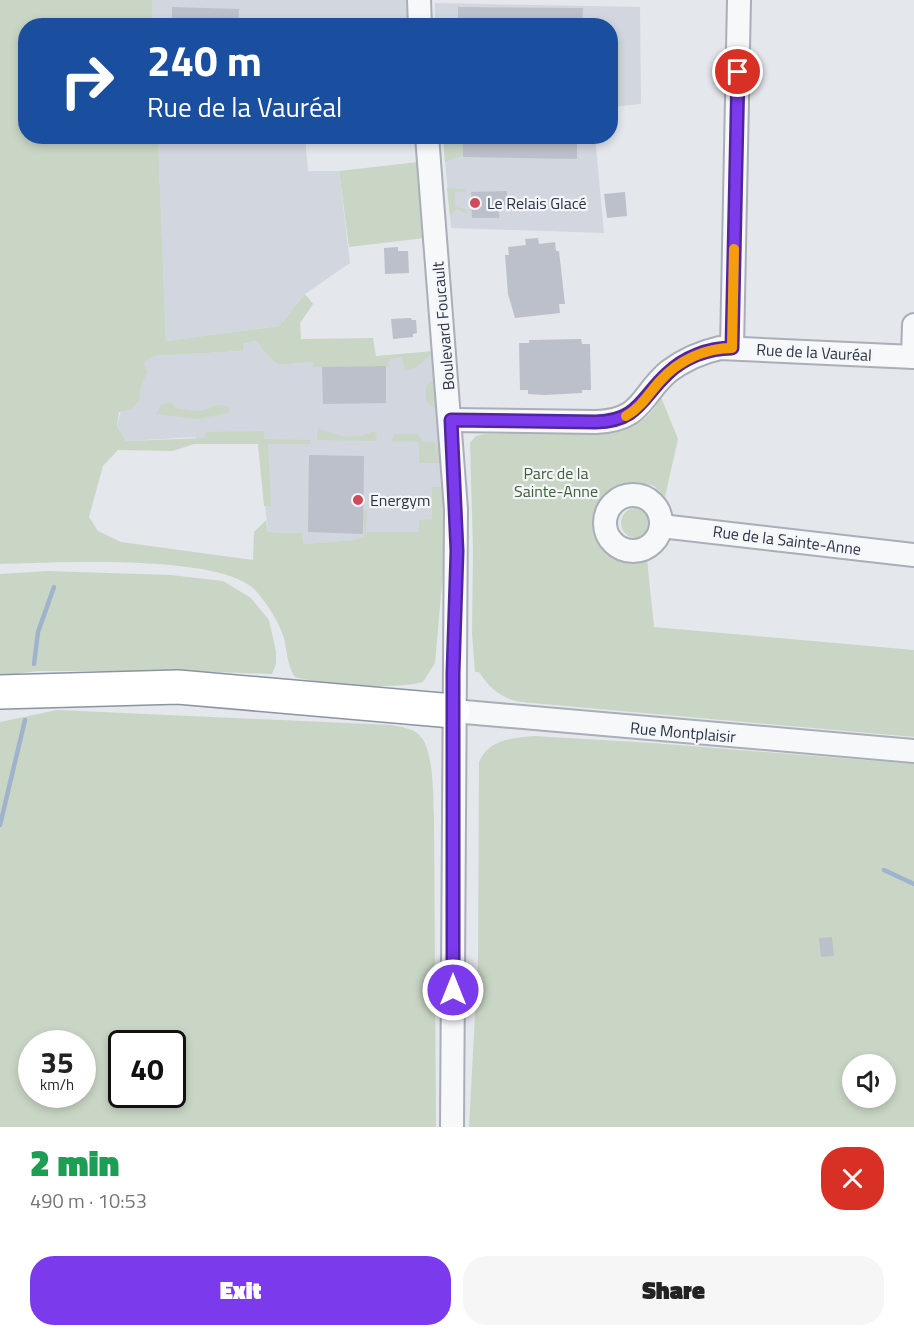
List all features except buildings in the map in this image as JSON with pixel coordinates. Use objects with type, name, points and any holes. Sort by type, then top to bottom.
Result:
[{"type":"highway","points":[[0,692],[178,687],[453,711]]},
{"type":"highway","points":[[0,710],[114,688]]},
{"type":"street","points":[[419,0],[420,18]]},
{"type":"street","points":[[732,348],[739,0]]},
{"type":"street","name":"Boulevard Foucault","points":[[428,144],[451,420],[457,551],[453,711],[452,1127]]},
{"type":"street","points":[[914,326],[914,357]]},
{"type":"street","name":"Rue de la Vauréal","points":[[451,420],[596,422],[617,420],[642,405],[669,372],[682,363],[711,350],[732,348],[914,357]]},
{"type":"street","name":"Rue de la Sainte-Anne","points":[[661,526],[914,555]]},
{"type":"street","name":"Rue Montplaisir","points":[[453,711],[914,751]]},
{"type":"shaded area","points":[[152,0],[408,0],[409,18],[153,18]]},
{"type":"shaded area","points":[[435,3],[640,7],[641,104],[618,106],[618,18],[435,18]]},
{"type":"shaded area","points":[[158,144],[306,144],[308,171],[339,171],[350,263],[305,294],[279,326],[166,341]]},
{"type":"shaded area","points":[[444,144],[596,144],[604,233],[451,228]]},
{"type":"shaded area","points":[[258,341],[266,354],[278,365],[435,351],[445,534],[365,536],[354,540],[304,544],[302,533],[268,532],[258,444],[194,444],[196,437],[126,441],[117,426],[131,369],[154,356],[242,351],[243,344]]},
{"type":"green space","points":[[0,0],[152,0],[153,18],[18,18],[18,144],[158,144],[166,341],[279,326],[305,294],[313,304],[300,323],[301,339],[373,338],[376,356],[435,351],[417,367],[405,371],[402,357],[390,359],[388,366],[313,367],[313,362],[278,365],[257,341],[243,344],[243,351],[154,356],[144,362],[147,372],[141,386],[139,401],[131,409],[119,412],[117,426],[126,441],[205,438],[206,432],[264,431],[264,439],[311,440],[311,444],[268,444],[271,506],[264,506],[258,444],[194,444],[173,451],[118,450],[103,466],[89,517],[98,531],[121,542],[253,560],[254,532],[266,520],[268,532],[302,533],[304,544],[354,540],[365,536],[363,510],[367,510],[366,534],[368,532],[419,532],[419,520],[432,519],[432,487],[444,487],[444,561],[435,663],[423,682],[411,684],[359,686],[307,680],[295,677],[292,673],[282,631],[272,613],[256,591],[237,579],[174,565],[95,562],[0,564]]},
{"type":"green space","points":[[444,144],[463,144],[463,155],[445,162]]},
{"type":"green space","points":[[418,162],[425,238],[349,247],[339,171]]},
{"type":"green space","points":[[447,188],[466,189],[465,192],[455,192],[455,207],[466,209],[467,214],[457,209],[450,216]]},
{"type":"green space","points":[[437,379],[439,407],[435,408],[426,401],[426,387],[430,381]]},
{"type":"green space","name":"Parc de la Sainte-Anne","points":[[661,397],[678,439],[665,497],[654,486],[629,484],[612,492],[602,506],[599,524],[602,542],[612,555],[627,562],[647,559],[654,627],[914,650],[914,737],[521,702],[497,692],[479,672],[475,672],[472,634],[473,550],[470,443],[476,436],[485,434],[614,433],[642,421]]},
{"type":"green space","points":[[171,402],[176,408],[193,411],[205,410],[216,405],[230,407],[228,413],[198,419],[156,414],[161,405]]},
{"type":"green space","points":[[318,428],[353,437],[374,431],[377,434],[376,441],[317,440]]},
{"type":"green space","points":[[394,434],[418,434],[423,442],[435,442],[436,457],[437,442],[442,442],[442,463],[419,463],[419,442],[391,441]]},
{"type":"green space","points":[[636,508],[647,512],[651,523],[647,534],[636,538],[625,534],[621,523],[625,512]]},
{"type":"green space","points":[[48,571],[171,575],[223,581],[251,598],[269,620],[276,652],[276,664],[272,674],[189,671],[38,671],[0,676],[0,574]]},
{"type":"green space","points":[[57,710],[391,725],[407,728],[421,737],[431,764],[433,787],[436,1127],[0,1127],[0,722]]},
{"type":"green space","points":[[534,736],[653,743],[914,764],[914,1127],[469,1127],[478,959],[479,762],[483,754],[495,744],[510,739]]},
{"type":"waterway","points":[[34,664],[38,632],[54,587]]},
{"type":"waterway","points":[[0,825],[25,720]]},
{"type":"waterway","points":[[884,870],[914,884]]},
{"type":"slow traffic","points":[[626,416],[642,405],[661,380],[682,363],[711,350],[732,348],[734,249]]},
{"type":"place","name":"Le Relais Glacé","points":[[475,203]]},
{"type":"place","name":"Energym","points":[[358,500]]},
{"type":"route","points":[[453,990],[452,768],[457,551],[451,420],[596,422],[617,420],[642,405],[661,380],[682,363],[711,350],[732,348],[738,72]]}]
